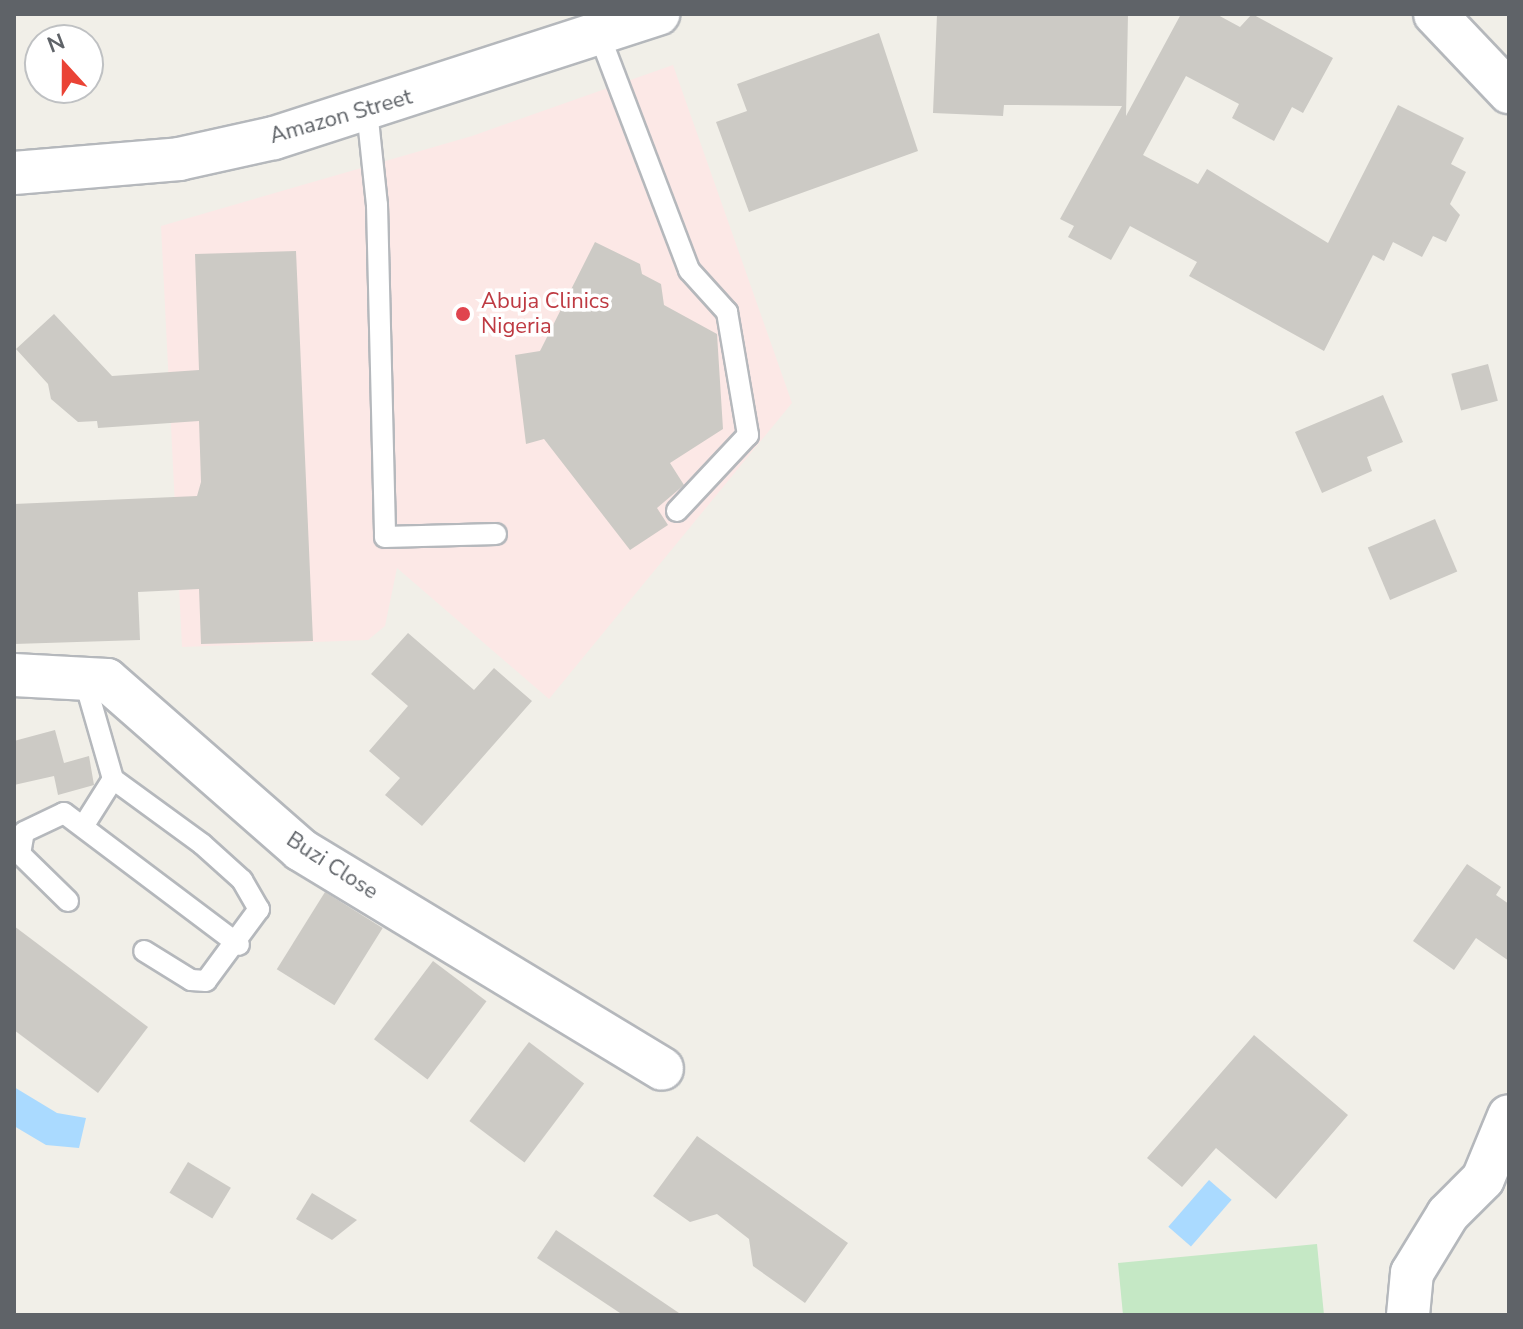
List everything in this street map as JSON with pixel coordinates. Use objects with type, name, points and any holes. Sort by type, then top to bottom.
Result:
[{"type":"street","name":"Amazon Street","points":[[14,173],[179,159],[367,110],[658,14]]},
{"type":"street","points":[[1435,14],[1509,92]]},
{"type":"street","name":"Buzi Close","points":[[14,675],[82,674],[107,680],[301,850],[662,1069]]},
{"type":"street","points":[[1408,1315],[1412,1273],[1448,1214],[1483,1179],[1509,1116]]},
{"type":"lane","points":[[599,34],[689,270],[727,312],[748,435],[677,511]]},
{"type":"lane","points":[[367,110],[377,205],[385,537],[496,534]]},
{"type":"lane","points":[[82,674],[113,779],[202,844],[255,896],[257,921],[206,981],[191,980],[144,951]]},
{"type":"lane","points":[[84,825],[113,779]]},
{"type":"lane","points":[[68,901],[27,864],[20,842],[51,816],[64,813],[84,825],[239,945]]},
{"type":"shaded area","name":"Abuja Clinics Nigeria","points":[[673,65],[792,403],[549,699],[397,568],[385,626],[368,640],[182,647],[161,226],[472,136]]},
{"type":"green space","points":[[1317,1244],[1324,1315],[1123,1315],[1118,1263]]},
{"type":"water","points":[[14,1087],[57,1113],[86,1118],[79,1148],[46,1145],[14,1126]]},
{"type":"water","points":[[1209,1180],[1232,1200],[1191,1246],[1168,1227]]},
{"type":"building","points":[[937,14],[1128,14],[1126,116],[1181,14],[1216,14],[1240,27],[1252,14],[1333,58],[1303,113],[1292,107],[1274,141],[1232,118],[1239,104],[1186,76],[1143,155],[1198,184],[1207,169],[1328,243],[1398,105],[1464,138],[1451,164],[1466,172],[1450,204],[1460,215],[1446,242],[1433,236],[1422,257],[1393,242],[1384,261],[1373,255],[1324,351],[1189,276],[1197,262],[1130,226],[1111,260],[1068,237],[1074,226],[1060,219],[1122,106],[1004,105],[1003,116],[933,113]]},
{"type":"building","points":[[879,33],[918,151],[749,212],[716,122],[747,111],[737,84]]},
{"type":"building","points":[[595,242],[640,264],[642,274],[661,284],[664,305],[717,334],[723,429],[670,463],[684,485],[657,508],[668,525],[630,550],[544,439],[526,444],[515,355],[540,351]]},
{"type":"building","points":[[296,251],[313,641],[201,644],[199,589],[138,592],[140,640],[14,644],[14,504],[197,496],[201,482],[199,421],[98,428],[97,421],[78,422],[51,399],[48,384],[16,349],[54,314],[112,376],[199,370],[195,254]]},
{"type":"building","points":[[1488,364],[1498,401],[1461,411],[1451,374]]},
{"type":"building","points":[[1383,395],[1403,442],[1367,457],[1372,471],[1322,493],[1295,432]]},
{"type":"building","points":[[1435,519],[1457,571],[1390,600],[1368,548]]},
{"type":"building","points":[[408,633],[474,690],[494,668],[532,701],[422,826],[385,795],[400,778],[369,751],[408,706],[371,674]]},
{"type":"building","points":[[55,730],[64,763],[89,756],[94,785],[58,795],[54,776],[14,785],[14,741]]},
{"type":"building","points":[[1467,864],[1501,887],[1496,895],[1509,904],[1509,961],[1476,938],[1454,970],[1413,941]]},
{"type":"building","points":[[325,892],[383,928],[334,1005],[277,969]]},
{"type":"building","points":[[14,926],[148,1027],[98,1093],[14,1030]]},
{"type":"building","points":[[433,961],[487,1001],[428,1080],[374,1039]]},
{"type":"building","points":[[1254,1035],[1348,1115],[1276,1199],[1216,1148],[1182,1187],[1147,1158]]},
{"type":"building","points":[[529,1042],[584,1084],[525,1163],[469,1121]]},
{"type":"building","points":[[697,1136],[848,1243],[805,1303],[753,1266],[749,1239],[717,1214],[690,1222],[653,1196]]},
{"type":"building","points":[[188,1162],[231,1188],[212,1219],[169,1193]]},
{"type":"building","points":[[312,1193],[357,1220],[332,1240],[296,1219]]},
{"type":"building","points":[[556,1230],[682,1315],[623,1315],[537,1258]]},
{"type":"place","name":"Abuja Clinics Nigeria","points":[[463,314]]}]
